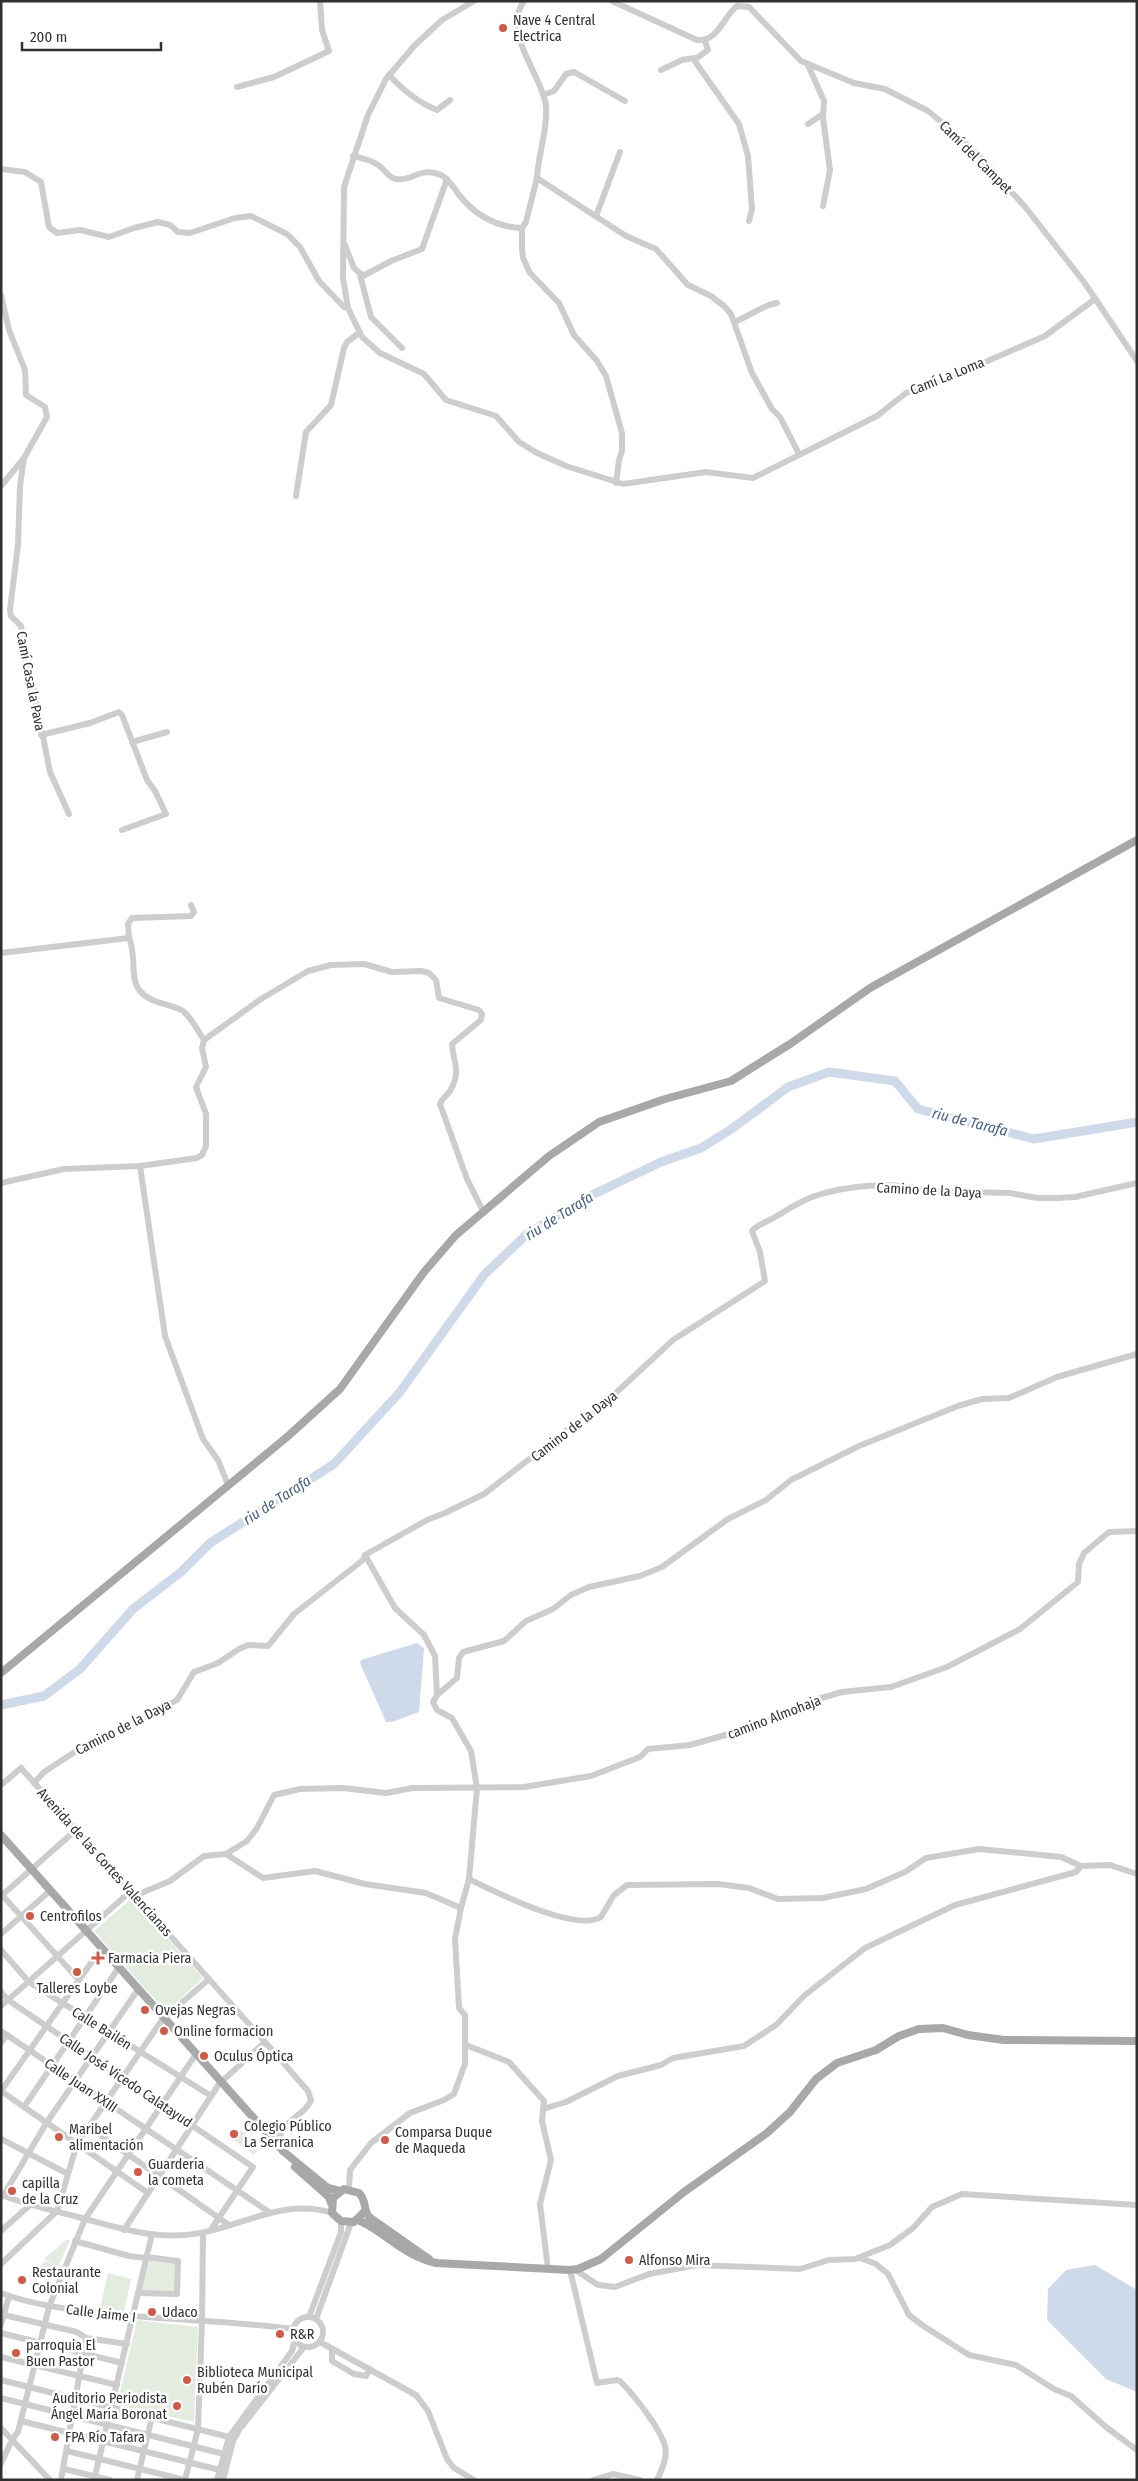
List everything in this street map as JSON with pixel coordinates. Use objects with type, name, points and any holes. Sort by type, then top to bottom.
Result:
[{"type":"main road","points":[[1,1673],[340,1389],[424,1272],[456,1235],[549,1156],[599,1122],[665,1099],[731,1081],[790,1044],[870,988],[1137,840]]},
{"type":"main road","points":[[1,1835],[30,1870]]},
{"type":"main road","points":[[1,1839],[164,2019],[282,2155],[329,2197],[330,2208],[341,2222],[367,2224],[398,2247],[423,2260],[436,2263],[572,2270],[601,2259],[684,2192],[766,2133],[790,2112],[816,2080],[837,2063],[876,2050],[899,2036],[919,2029],[943,2028],[968,2035],[1004,2040],[1137,2041]]},
{"type":"main road","points":[[85,1931],[117,1970],[164,2019]]},
{"type":"main road","points":[[220,2083],[277,2144],[320,2181],[334,2190],[349,2189],[363,2196],[364,2212],[369,2217],[436,2263]]},
{"type":"main road","points":[[330,2208],[340,2191]]},
{"type":"main road","points":[[354,2222],[364,2212]]},
{"type":"street","points":[[237,87],[274,77],[329,51],[322,30],[320,1]]},
{"type":"street","name":"Camí La Loma","points":[[474,1],[436,25],[389,74],[368,115],[344,186],[345,244],[342,258],[348,308],[362,337],[380,353],[424,374],[446,400],[493,414],[500,418],[523,445],[566,466],[598,474],[616,483],[632,483],[674,475],[706,472],[753,478],[877,416],[906,393],[944,380],[1045,336],[1095,300]]},
{"type":"street","points":[[524,1],[519,11],[517,26],[526,57],[543,96],[546,116],[537,178],[526,222],[522,228],[523,258],[530,273],[559,303],[574,335],[597,361],[606,376],[622,433],[622,451],[616,483]]},
{"type":"street","points":[[612,1],[697,40],[705,41],[706,52],[661,70]]},
{"type":"street","name":"Camí del Campet","points":[[705,41],[714,36],[738,3],[754,11],[801,61],[808,65],[854,83],[884,89],[928,111],[979,156],[1026,208],[1095,300],[1137,362]]},
{"type":"street","points":[[694,58],[739,124],[748,156],[752,209],[749,221]]},
{"type":"street","points":[[808,65],[822,94],[830,160],[829,179],[823,206]]},
{"type":"street","points":[[543,96],[554,91],[565,76],[572,72],[602,86],[625,100]]},
{"type":"street","points":[[389,74],[421,102],[437,110],[450,100]]},
{"type":"street","points":[[808,124],[823,114]]},
{"type":"street","points":[[596,216],[620,152]]},
{"type":"street","points":[[353,156],[379,165],[395,179],[405,180],[418,173],[425,172],[438,174],[447,179],[462,198],[490,221],[503,227],[522,228]]},
{"type":"street","name":"Camí La Loma","points":[[1,169],[25,172],[41,182],[49,227],[57,233],[80,230],[110,237],[158,222],[170,225],[178,232],[190,233],[242,216],[256,218],[294,240],[320,281],[344,307],[348,308]]},
{"type":"street","points":[[537,178],[626,236],[656,249],[688,285],[711,296],[724,306],[734,322],[752,373],[772,409],[780,417],[799,454]]},
{"type":"street","points":[[360,275],[369,274],[391,261],[422,249],[447,179]]},
{"type":"street","name":"Camí La Loma","points":[[345,244],[354,268],[360,275],[371,317],[402,348]]},
{"type":"street","points":[[1,295],[9,330],[25,370],[26,395],[46,409],[47,417],[24,458],[1,486]]},
{"type":"street","points":[[734,322],[750,316],[766,305],[777,303]]},
{"type":"street","points":[[296,496],[306,432],[331,405],[344,348],[347,342],[360,332]]},
{"type":"street","name":"Camí Casa la Pava","points":[[24,458],[20,486],[18,545],[10,610],[11,616],[21,626],[37,700],[41,735],[50,772],[69,814]]},
{"type":"street","points":[[41,735],[90,723],[119,712],[122,715],[146,780],[155,791],[166,814],[122,830]]},
{"type":"street","points":[[132,742],[167,732]]},
{"type":"street","points":[[192,905],[194,912],[191,916],[132,918],[128,924],[133,946],[136,985],[140,991],[155,1001],[184,1012],[204,1040]]},
{"type":"street","points":[[1,953],[130,938]]},
{"type":"street","points":[[1,1183],[64,1169],[140,1166],[197,1158],[205,1151],[206,1114],[196,1087],[206,1067],[202,1048],[204,1040],[233,1021],[261,999],[308,971],[332,965],[364,964],[392,972],[421,971],[430,973],[436,980],[439,998],[479,1010],[482,1017],[452,1044],[457,1060],[456,1074],[451,1089],[440,1104],[468,1179],[484,1213]]},
{"type":"street","points":[[140,1166],[165,1336],[203,1438],[218,1460],[228,1484]]},
{"type":"street","name":"Camino de la Daya","points":[[34,1783],[44,1772],[90,1742],[129,1727],[158,1713],[177,1700],[194,1672],[218,1663],[239,1649],[248,1646],[268,1646],[294,1614],[364,1560],[365,1555],[427,1520],[446,1513],[484,1494],[567,1430],[593,1414],[673,1340],[765,1281],[760,1252],[752,1231],[756,1226],[788,1208],[830,1192],[870,1187],[914,1187],[927,1191],[1010,1192],[1036,1198],[1056,1198],[1076,1196],[1137,1183]]},
{"type":"street","points":[[349,2189],[350,2170],[371,2143],[410,2113],[444,2100],[454,2094],[466,2064],[464,2015],[459,2008],[455,1938],[469,1879],[477,1788],[471,1751],[452,1718],[437,1710],[433,1702],[437,1695],[458,1678],[459,1658],[463,1652],[504,1641],[526,1621],[552,1609],[571,1595],[589,1587],[640,1576],[662,1567],[728,1519],[766,1500],[791,1480],[859,1446],[958,1406],[982,1399],[1009,1398],[1057,1377],[1137,1354]]},
{"type":"street","name":"camino Almohaja","points":[[131,1891],[139,1894],[170,1881],[204,1856],[226,1854],[246,1841],[258,1828],[274,1795],[300,1788],[343,1788],[386,1793],[413,1788],[524,1787],[591,1776],[640,1757],[648,1749],[690,1745],[757,1726],[818,1699],[842,1692],[891,1687],[947,1667],[1020,1629],[1078,1582],[1079,1564],[1084,1553],[1109,1532],[1137,1531]]},
{"type":"street","points":[[365,1555],[395,1608],[424,1635],[434,1656],[437,1695]]},
{"type":"street","name":"Avenida de las Cortes Valencianas","points":[[1,1785],[21,1768],[308,2091],[311,2100],[308,2106],[284,2127],[277,2144]]},
{"type":"street","points":[[76,1830],[2,1895],[79,1980]]},
{"type":"street","points":[[469,1879],[506,1898],[534,1908],[558,1915],[590,1920],[601,1917],[617,1892],[630,1885],[730,1885],[778,1899],[814,1899],[858,1892],[898,1876],[926,1858],[963,1851],[989,1849],[1055,1856],[1081,1866],[1110,1865],[1137,1874]]},
{"type":"street","points":[[226,1854],[263,1878],[284,1877],[314,1871],[343,1879],[426,1893],[461,1908]]},
{"type":"street","points":[[543,2109],[566,2102],[618,2076],[661,2065],[673,2058],[744,2046],[776,2025],[805,1995],[865,1948],[954,1905],[1076,1872],[1081,1866]]},
{"type":"street","points":[[1,1934],[49,1891]]},
{"type":"street","points":[[1,2006],[131,1891]]},
{"type":"street","name":"Calle Bailén","points":[[1,1950],[29,1982],[211,2096]]},
{"type":"street","points":[[100,1950],[1,2091],[148,2192]]},
{"type":"street","points":[[24,2107],[117,1970]]},
{"type":"street","points":[[1,2264],[57,2212],[77,2144],[164,2019],[209,1979]]},
{"type":"street","points":[[137,1991],[46,2122],[3,2197],[30,2206],[85,2218],[124,2230],[152,2234],[184,2235],[206,2232],[269,2212],[299,2208],[330,2208]]},
{"type":"street","name":"Calle José Vicedo Calatayud","points":[[1,1992],[8,2000],[253,2167],[236,2192]]},
{"type":"street","points":[[1,2043],[4,2033]]},
{"type":"street","name":"Calle Juan XXIII","points":[[4,2033],[236,2192],[269,2212]]},
{"type":"street","points":[[124,2230],[220,2083],[265,2042]]},
{"type":"street","points":[[466,2045],[509,2062],[544,2101],[542,2121],[551,2160],[540,2204],[548,2269]]},
{"type":"street","points":[[1,2463],[11,2446],[12,2439],[18,2432],[49,2307],[85,2218],[195,2055]]},
{"type":"street","points":[[89,2127],[229,2225]]},
{"type":"street","points":[[1,2139],[68,2174]]},
{"type":"street","points":[[67,2451],[185,2480],[198,2429],[206,2232],[219,2218],[236,2192]]},
{"type":"street","points":[[572,2270],[598,2285],[615,2287],[649,2274],[697,2265],[800,2269],[830,2260],[860,2258],[890,2245],[913,2228],[932,2207],[962,2194],[1023,2197],[1049,2201],[1094,2201],[1121,2206],[1137,2205]]},
{"type":"street","points":[[1,2231],[30,2206]]},
{"type":"street","points":[[256,2216],[260,2212],[259,2207]]},
{"type":"street","points":[[313,2318],[340,2232],[341,2222]]},
{"type":"street","points":[[313,2318],[354,2222]]},
{"type":"street","points":[[95,2478],[152,2234]]},
{"type":"street","points":[[75,2241],[129,2256],[178,2261],[177,2294],[138,2293]]},
{"type":"street","points":[[860,2258],[876,2264],[888,2274],[909,2315],[922,2325],[969,2355],[1016,2365],[1071,2396],[1106,2427],[1137,2450]]},
{"type":"street","points":[[572,2270],[597,2383],[620,2381],[660,2434],[666,2447],[666,2455],[657,2480]]},
{"type":"street","name":"Calle Jaime I","points":[[1,2292],[49,2307],[133,2317],[248,2323],[293,2330]]},
{"type":"street","points":[[1,2325],[9,2296]]},
{"type":"street","points":[[4,2315],[77,2332],[86,2338],[126,2344]]},
{"type":"street","points":[[217,2480],[229,2437],[292,2351],[295,2340],[293,2330],[299,2320],[313,2318]]},
{"type":"street","points":[[295,2340],[304,2347],[312,2347],[320,2342],[324,2330],[313,2318]]},
{"type":"street","points":[[1,2333],[122,2363]]},
{"type":"street","points":[[61,2480],[86,2338]]},
{"type":"street","points":[[320,2342],[416,2395],[428,2411],[447,2459],[454,2468],[474,2480]]},
{"type":"street","points":[[223,2480],[239,2430],[304,2347]]},
{"type":"street","points":[[332,2349],[332,2361],[354,2374],[366,2376],[370,2369]]},
{"type":"street","points":[[1,2357],[117,2384]]},
{"type":"street","points":[[1,2380],[229,2437]]},
{"type":"street","points":[[1,2398],[224,2454]]},
{"type":"street","points":[[137,2480],[152,2418]]},
{"type":"street","points":[[21,2421],[220,2470]]},
{"type":"street","points":[[1,2428],[50,2480]]},
{"type":"street","points":[[64,2469],[95,2478],[110,2480]]},
{"type":"street","points":[[594,2480],[613,2474],[640,2480]]},
{"type":"shaded area","points":[[132,1898],[203,1978],[166,2012],[94,1931]]},
{"type":"shaded area","points":[[241,2130],[261,2145],[254,2155],[234,2140]]},
{"type":"shaded area","points":[[66,2240],[70,2240],[52,2280],[30,2274],[46,2261],[54,2264],[44,2259]]},
{"type":"shaded area","points":[[147,2258],[178,2262],[176,2293],[139,2292]]},
{"type":"shaded area","points":[[108,2273],[131,2279],[124,2312],[100,2309]]},
{"type":"shaded area","points":[[137,2320],[198,2327],[194,2422],[117,2405]]},
{"type":"water","points":[[417,1643],[424,1648],[419,1712],[392,1722],[386,1722],[360,1663],[361,1660]]},
{"type":"water","points":[[1095,2265],[1137,2290],[1137,2392],[1106,2379],[1047,2320],[1048,2289],[1066,2270]]},
{"type":"waterway","name":"riu de Tarafa","points":[[1,1705],[44,1696],[80,1669],[133,1609],[181,1572],[210,1543],[334,1464],[400,1392],[484,1275],[527,1234],[592,1195],[661,1162],[701,1148],[730,1130],[788,1087],[829,1072],[895,1081],[918,1109],[1034,1139],[1137,1122]]},
{"type":"place","name":"Nave 4 Central Electrica","points":[[503,28]]},
{"type":"place","name":"Centrofilos","points":[[30,1916]]},
{"type":"place","name":"Farmacia Piera","points":[[98,1958]]},
{"type":"place","name":"Talleres Loybe","points":[[77,1972]]},
{"type":"place","name":"Ovejas Negras","points":[[145,2010]]},
{"type":"place","name":"Online formacion","points":[[164,2031]]},
{"type":"place","name":"Oculus Óptica","points":[[204,2056]]},
{"type":"place","name":"Colegio Público La Serranica","points":[[234,2134]]},
{"type":"place","name":"Maribel alimentación","points":[[59,2137]]},
{"type":"place","name":"Comparsa Duque de Maqueda","points":[[385,2140]]},
{"type":"place","name":"Guardería la cometa","points":[[138,2172]]},
{"type":"place","name":"capilla de la Cruz","points":[[12,2191]]},
{"type":"place","name":"Alfonso Mira","points":[[629,2260]]},
{"type":"place","name":"Restaurante Colonial","points":[[22,2280]]},
{"type":"place","name":"Udaco","points":[[152,2312]]},
{"type":"place","name":"R&R","points":[[280,2334]]},
{"type":"place","name":"parroquia El Buen Pastor","points":[[16,2353]]},
{"type":"place","name":"Biblioteca Municipal Rubén Darío","points":[[187,2380]]},
{"type":"place","name":"Auditorio Periodista Ángel María Boronat","points":[[177,2406]]},
{"type":"place","name":"FPA Río Tafara","points":[[55,2437]]}]
